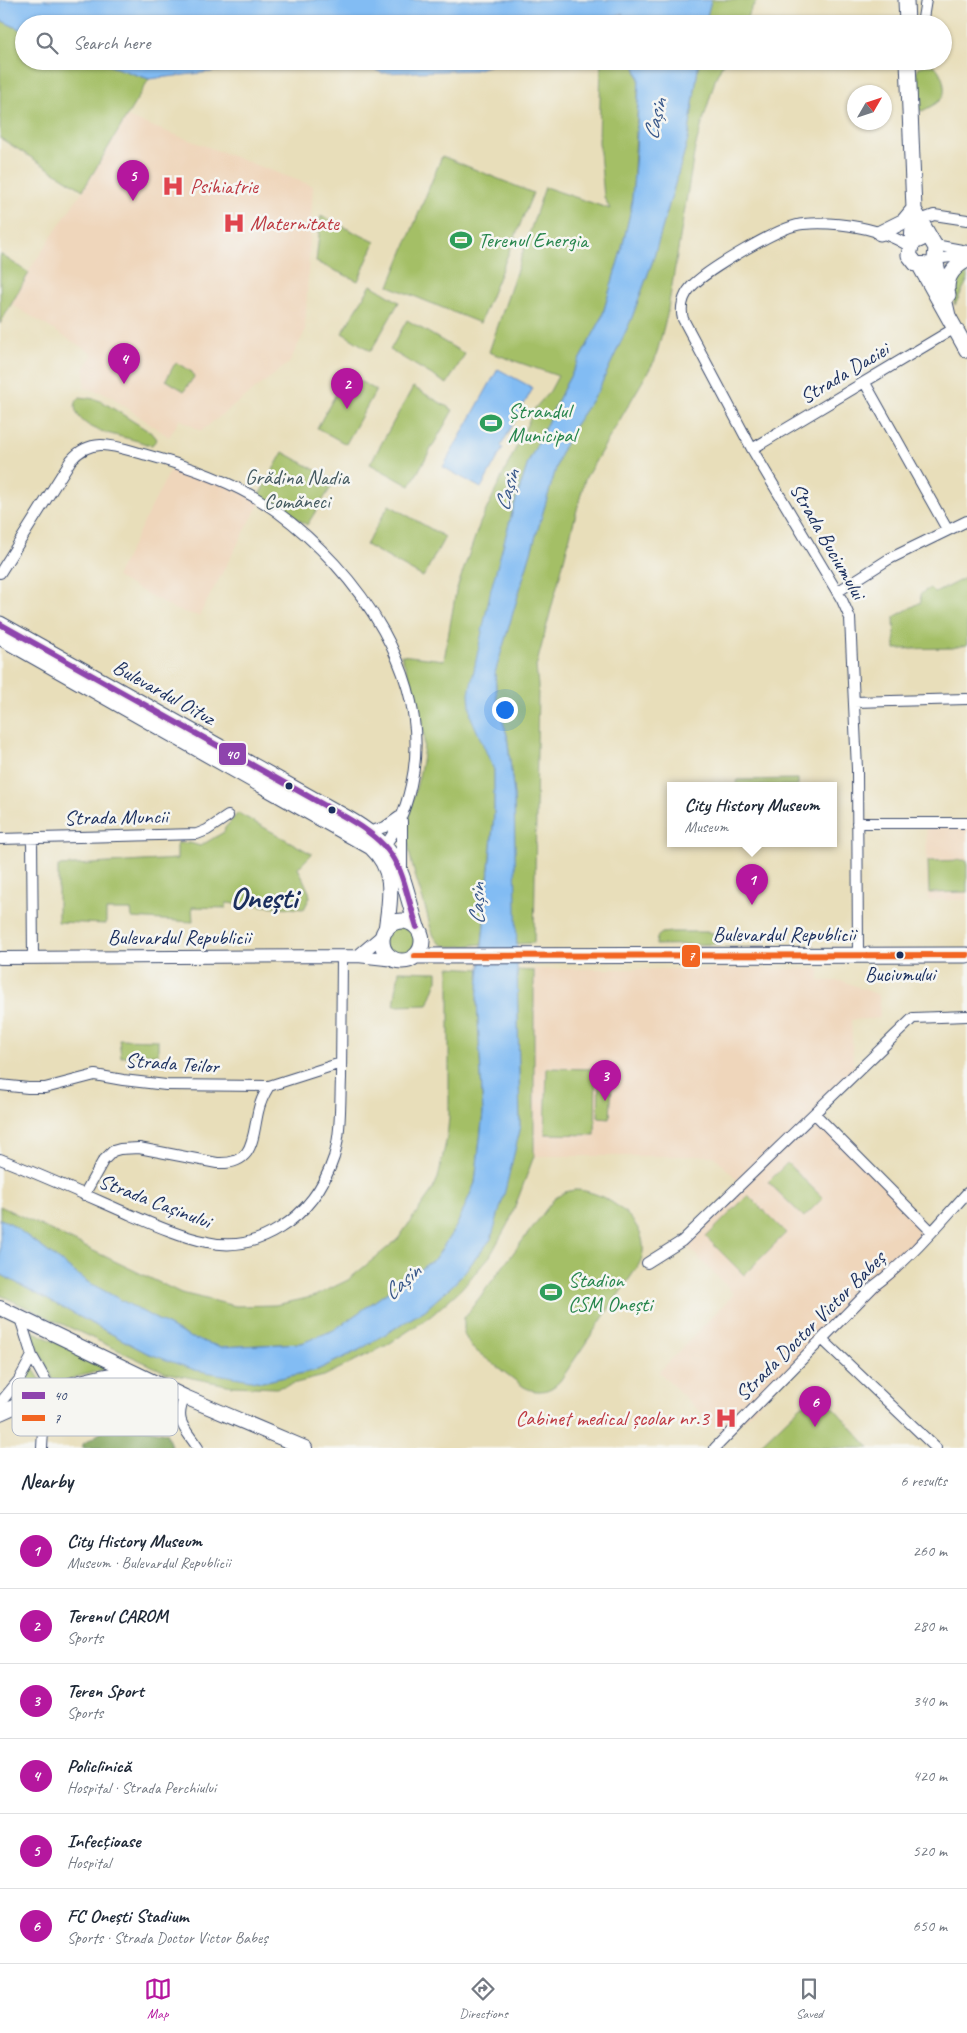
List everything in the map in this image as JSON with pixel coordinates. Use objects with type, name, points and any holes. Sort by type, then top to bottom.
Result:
[{"type":"main road","points":[[906,0],[906,15]]},
{"type":"main road","points":[[909,70],[917,214],[911,245],[911,259],[920,266],[967,350]]},
{"type":"main road","points":[[880,233],[917,214]]},
{"type":"main road","points":[[917,214],[934,249],[952,322]]},
{"type":"main road","points":[[911,245],[924,238],[934,249]]},
{"type":"main road","points":[[920,266],[927,265],[934,249]]},
{"type":"main road","points":[[952,322],[947,281],[955,268],[967,260]]},
{"type":"main road","name":"Bulevardul Oituz","points":[[0,624],[209,748]]},
{"type":"main road","name":"Bulevardul Oituz","points":[[0,637],[209,748],[348,826],[368,832],[381,849],[389,882],[389,905],[384,932]]},
{"type":"main road","name":"Bulevardul Oituz","points":[[348,826],[363,842],[381,849],[396,860],[403,876],[419,931]]},
{"type":"main road","points":[[419,931],[421,949],[415,956],[406,961],[395,960],[384,950],[384,932],[393,923],[403,921],[419,931],[433,946],[452,956]]},
{"type":"main road","name":"Bulevardul Republicii","points":[[415,956],[967,955]]},
{"type":"main road","points":[[0,1308],[146,1378]]},
{"type":"main road","points":[[97,1378],[134,1372]]},
{"type":"main road","points":[[178,1394],[305,1448]]},
{"type":"main road","points":[[0,1414],[12,1409]]},
{"type":"street","points":[[924,15],[926,0]]},
{"type":"street","points":[[917,214],[967,220]]},
{"type":"street","name":"Strada Buciumului","points":[[858,955],[857,823],[851,623],[846,608],[837,592],[752,449],[683,319],[682,310],[684,299],[690,288],[699,279],[783,230],[804,224],[846,226],[880,233]]},
{"type":"street","points":[[880,233],[911,245]]},
{"type":"street","points":[[934,249],[967,253]]},
{"type":"street","name":"Strada Daciei","points":[[752,449],[865,383],[952,322]]},
{"type":"street","points":[[865,383],[947,530]]},
{"type":"street","points":[[0,573],[3,560],[71,460],[77,453],[89,446],[112,446],[165,460],[203,473],[261,501],[300,530],[332,560],[373,615],[398,659],[411,703],[416,745],[412,779],[402,815],[395,831],[381,849]]},
{"type":"street","points":[[837,592],[890,559],[967,521]]},
{"type":"street","points":[[854,702],[967,699]]},
{"type":"street","points":[[368,832],[390,825],[402,815]]},
{"type":"street","points":[[402,815],[403,876]]},
{"type":"street","name":"Strada Muncii","points":[[0,838],[197,834],[207,830],[228,816]]},
{"type":"street","points":[[857,823],[967,822]]},
{"type":"street","points":[[32,838],[33,958]]},
{"type":"street","points":[[358,956],[384,932]]},
{"type":"street","name":"Bulevardul Republicii","points":[[0,958],[358,956],[395,960]]},
{"type":"street","name":"Strada Cașinului","points":[[0,1159],[154,1225],[208,1242],[240,1244],[271,1234],[307,1206],[318,1192],[328,1173],[336,1145],[341,1064],[342,957]]},
{"type":"street","points":[[647,1262],[682,1241],[914,1018],[967,1016]]},
{"type":"street","name":"Strada Teilor","points":[[0,1085],[45,1088],[95,1075],[166,1085],[269,1086],[341,1064]]},
{"type":"street","points":[[84,1195],[103,1161],[113,1151],[120,1148],[139,1148],[217,1163],[229,1163],[240,1159],[252,1145],[259,1108],[269,1086]]},
{"type":"street","points":[[815,1114],[932,1232]]},
{"type":"street","name":"Strada Doctor Victor Babeș","points":[[715,1448],[874,1286],[893,1271],[932,1232],[967,1194]]},
{"type":"street","points":[[20,1318],[32,1356],[42,1378]]},
{"type":"street","points":[[822,1340],[936,1448]]},
{"type":"street","points":[[20,1378],[32,1356]]},
{"type":"street","points":[[0,1402],[12,1388]]},
{"type":"street","points":[[185,1397],[180,1407],[180,1419],[198,1448]]},
{"type":"shaded area","points":[[127,117],[313,186],[305,331],[289,363],[201,431],[180,419],[169,437],[107,394],[85,388],[84,369],[93,354],[11,304],[32,266],[83,190]]},
{"type":"shaded area","points":[[174,463],[261,501],[199,616],[176,610],[116,577]]},
{"type":"shaded area","points":[[926,823],[967,823],[967,900],[928,900]]},
{"type":"shaded area","points":[[534,969],[819,969],[819,981],[843,981],[879,995],[880,1018],[851,1020],[854,1077],[815,1114],[932,1232],[726,1437],[659,1372],[734,1294],[682,1241],[741,1184],[714,1156],[534,1156]]},
{"type":"green space","points":[[711,0],[758,0],[748,15],[707,15]]},
{"type":"green space","points":[[0,20],[15,27],[15,70],[122,70],[149,79],[83,190],[0,138]]},
{"type":"green space","points":[[601,70],[636,70],[639,78],[633,189],[631,209],[622,248],[601,320],[566,384],[528,463],[514,506],[492,589],[478,652],[494,770],[494,815],[482,944],[449,946],[441,944],[433,933],[415,876],[408,842],[409,818],[421,769],[424,739],[419,707],[401,655],[444,660],[456,591],[480,523],[535,408],[550,391],[558,376],[489,352],[545,187],[610,209],[604,197],[599,142]]},
{"type":"green space","points":[[698,70],[720,70],[695,148],[667,315],[655,360],[585,479],[536,667],[538,686],[534,943],[516,944],[514,795],[507,735],[497,703],[495,673],[560,455],[574,426],[598,391],[631,320],[653,260],[688,139]]},
{"type":"green space","points":[[938,70],[944,83],[943,97],[922,111],[918,109],[917,71]]},
{"type":"green space","name":"Terenul Energia","points":[[442,156],[533,193],[480,323],[389,286]]},
{"type":"green space","points":[[321,216],[375,242],[358,281],[316,262]]},
{"type":"green space","points":[[0,254],[29,273],[0,324]]},
{"type":"green space","points":[[967,264],[967,281],[955,305],[953,278]]},
{"type":"green space","points":[[371,285],[399,302],[371,351],[342,333]]},
{"type":"green space","points":[[407,320],[465,354],[447,384],[390,350]]},
{"type":"green space","points":[[177,363],[192,372],[194,377],[184,391],[166,380]]},
{"type":"green space","points":[[347,374],[376,390],[346,444],[317,428]]},
{"type":"green space","points":[[413,387],[453,410],[410,486],[370,464]]},
{"type":"green space","points":[[80,397],[103,402],[153,434],[157,439],[152,445],[146,444],[106,433],[87,425],[80,419],[75,407]]},
{"type":"green space","name":"Grădina Nadia Comăneci","points":[[283,452],[335,481],[307,525],[259,495]]},
{"type":"green space","points":[[389,505],[445,537],[423,577],[366,545]]},
{"type":"green space","points":[[967,577],[967,645],[952,648],[895,649],[894,617],[921,602],[920,594],[930,588],[935,593]]},
{"type":"green space","points":[[798,779],[798,782],[737,782],[737,780]]},
{"type":"green space","points":[[238,813],[312,854],[298,868],[310,897],[304,909],[226,903],[226,908],[192,907],[193,922],[132,918],[131,910],[106,910],[106,924],[58,922],[58,866],[177,859],[177,843],[190,843],[200,846],[224,832],[225,828]]},
{"type":"green space","points":[[967,860],[967,892],[929,893],[928,861]]},
{"type":"green space","points":[[403,922],[417,927],[422,941],[417,955],[403,960],[389,955],[384,941],[389,927]]},
{"type":"green space","points":[[710,932],[714,934],[720,944],[656,945],[657,937],[662,933]]},
{"type":"green space","points":[[449,967],[480,969],[477,1000],[483,1113],[475,1183],[457,1225],[436,1258],[334,1330],[302,1343],[221,1347],[189,1337],[86,1281],[10,1223],[0,1219],[0,1206],[181,1293],[236,1306],[275,1305],[299,1300],[315,1296],[348,1280],[398,1239],[433,1189],[438,1178],[449,1118]]},
{"type":"green space","points":[[517,970],[534,971],[534,1156],[510,1220],[490,1256],[461,1289],[431,1316],[387,1345],[324,1376],[276,1388],[232,1386],[167,1373],[0,1295],[0,1274],[147,1353],[262,1382],[317,1370],[359,1350],[425,1310],[457,1281],[491,1239],[520,1130]]},
{"type":"green space","points":[[399,971],[437,972],[437,981],[428,1005],[394,1006]]},
{"type":"green space","points":[[119,1039],[158,1040],[158,1054],[121,1057]]},
{"type":"green space","points":[[547,1068],[596,1069],[595,1135],[545,1134]]},
{"type":"green space","points":[[599,1084],[612,1084],[610,1118],[598,1117]]},
{"type":"green space","points":[[787,1163],[823,1198],[804,1217],[768,1182]]},
{"type":"green space","name":"Stadion CSM Onești","points":[[575,1190],[602,1197],[627,1214],[636,1226],[642,1239],[643,1252],[638,1266],[560,1381],[548,1390],[534,1391],[524,1387],[471,1347],[464,1334],[464,1318],[554,1199],[565,1192]]},
{"type":"green space","points":[[748,1195],[786,1233],[744,1275],[706,1237]]},
{"type":"green space","points":[[30,1330],[110,1368],[73,1378],[52,1378]]},
{"type":"green space","points":[[32,1367],[39,1378],[27,1378]]},
{"type":"green space","points":[[12,1393],[12,1400],[4,1401]]},
{"type":"green space","points":[[817,1401],[832,1406],[870,1448],[757,1448],[801,1406]]},
{"type":"green space","points":[[96,1436],[167,1436],[172,1448],[83,1448],[83,1444]]},
{"type":"water","points":[[0,0],[711,0],[707,15],[622,15],[623,13],[619,15],[15,15],[15,27],[0,20]]},
{"type":"water","points":[[122,70],[228,70],[149,79]]},
{"type":"water","points":[[375,70],[475,70],[382,73]]},
{"type":"water","name":"Cașin","points":[[636,70],[698,70],[688,139],[653,260],[631,320],[598,391],[574,426],[560,455],[495,673],[497,703],[507,735],[514,795],[520,1130],[491,1239],[457,1281],[425,1310],[359,1350],[317,1370],[262,1382],[195,1370],[147,1353],[0,1274],[0,1219],[10,1223],[86,1281],[189,1337],[221,1347],[302,1343],[334,1330],[436,1258],[457,1225],[475,1183],[483,1113],[477,1000],[494,815],[494,770],[471,717],[469,694],[491,589],[528,463],[566,384],[601,320],[622,248],[631,209],[636,152],[639,78]]},
{"type":"water","name":"Ștrandul Municipal","points":[[498,369],[533,388],[501,446],[503,448],[481,488],[443,467]]},
{"type":"transit line","name":"40","points":[[0,624],[366,830],[379,841],[397,864],[417,927]]},
{"type":"transit line","name":"7","points":[[415,956],[967,955]]},
{"type":"place","name":"Psihiatrie","points":[[173,186]]},
{"type":"place","name":"Infecțioase","points":[[133,201]]},
{"type":"place","name":"Maternitate","points":[[234,223]]},
{"type":"place","name":"Terenul Energia","points":[[461,240]]},
{"type":"place","name":"Policlinică","points":[[124,384]]},
{"type":"place","name":"Terenul CAROM","points":[[347,409]]},
{"type":"place","name":"Ștrandul Municipal","points":[[491,423]]},
{"type":"place","name":"City History Museum","points":[[752,905]]},
{"type":"place","name":"Buciumului","points":[[900,955]]},
{"type":"place","name":"Teren Sport","points":[[605,1101]]},
{"type":"place","name":"Stadion CSM Onești","points":[[551,1292]]},
{"type":"place","name":"Cabinet medical școlar nr.3","points":[[726,1418]]},
{"type":"place","name":"FC Onești Stadium","points":[[815,1427]]},
{"type":"district","name":"Onești","points":[[264,897]]}]
